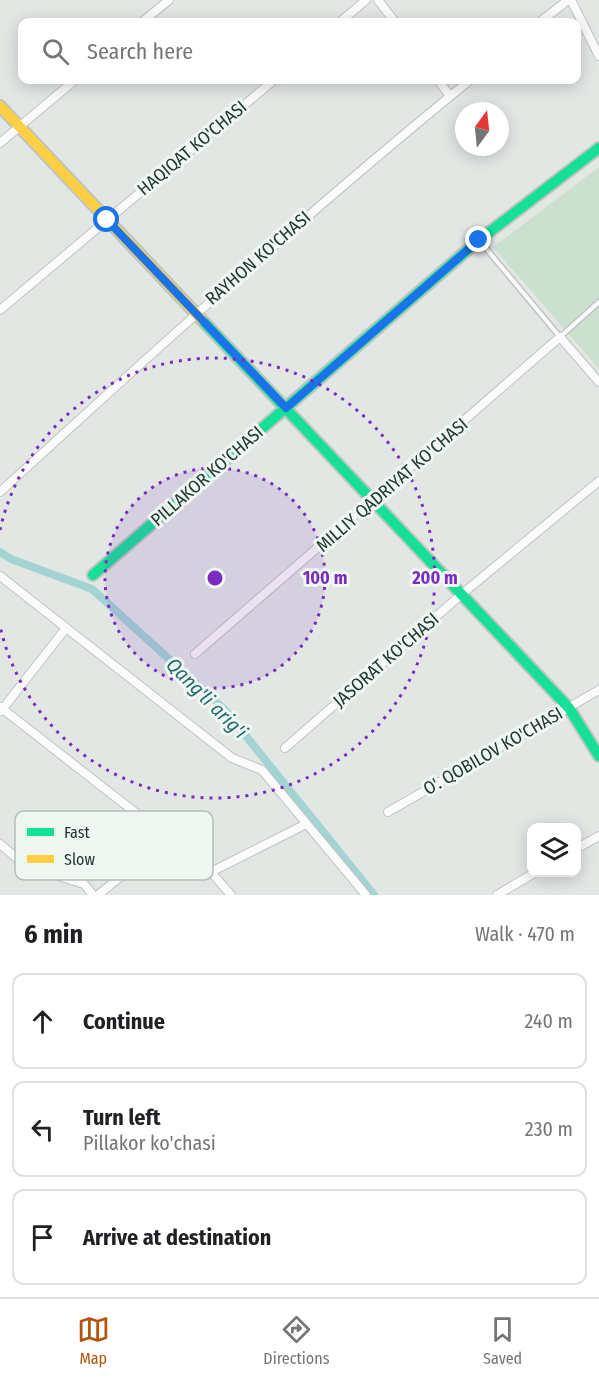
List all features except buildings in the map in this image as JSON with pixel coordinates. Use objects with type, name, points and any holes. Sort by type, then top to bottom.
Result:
[{"type":"street","points":[[147,18],[169,0]]},
{"type":"street","points":[[345,18],[366,0]]},
{"type":"street","points":[[378,0],[392,18]]},
{"type":"street","points":[[545,18],[569,0],[579,18]]},
{"type":"street","points":[[581,22],[599,56]]},
{"type":"street","points":[[0,143],[70,84]]},
{"type":"street","name":"HAQIQAT KO'CHASI","points":[[0,310],[269,84]]},
{"type":"street","points":[[441,84],[450,96]]},
{"type":"street","name":"RAYHON KO'CHASI","points":[[0,492],[195,314],[337,189],[465,84]]},
{"type":"street","points":[[0,106],[569,708],[599,756]]},
{"type":"street","name":"PILLAKOR KO'CHASI","points":[[93,575],[479,240],[599,148]]},
{"type":"street","points":[[560,337],[599,382]]},
{"type":"street","name":"MILLIY QADRIYAT KO'CHASI","points":[[195,654],[374,501],[560,337]]},
{"type":"street","name":"JASORAT KO'CHASI","points":[[285,748],[462,594],[599,481]]},
{"type":"street","points":[[0,576],[232,758],[262,770],[366,895]]},
{"type":"street","points":[[66,628],[1,709],[133,811]]},
{"type":"street","name":"O'. QOBILOV KO'CHASI","points":[[388,812],[599,690]]},
{"type":"street","points":[[213,871],[306,824]]},
{"type":"street","points":[[581,846],[599,836]]},
{"type":"street","points":[[0,844],[15,857]]},
{"type":"street","points":[[213,874],[231,895]]},
{"type":"street","points":[[497,895],[529,877]]},
{"type":"street","points":[[71,880],[84,884],[93,895]]},
{"type":"street","points":[[98,895],[116,880]]},
{"type":"lane","points":[[479,240],[560,337],[599,302]]},
{"type":"green space","points":[[599,167],[599,369],[493,247]]},
{"type":"waterway","name":"Qang'li arig'i","points":[[0,552],[11,559],[92,589],[225,710],[374,895]]},
{"type":"traffic: fast","points":[[93,575],[479,240],[599,148]]},
{"type":"traffic: fast","points":[[202,320],[569,708],[599,756]]},
{"type":"traffic: slow","points":[[0,106],[202,320]]},
{"type":"route","points":[[107,220],[286,408],[479,240]]}]
